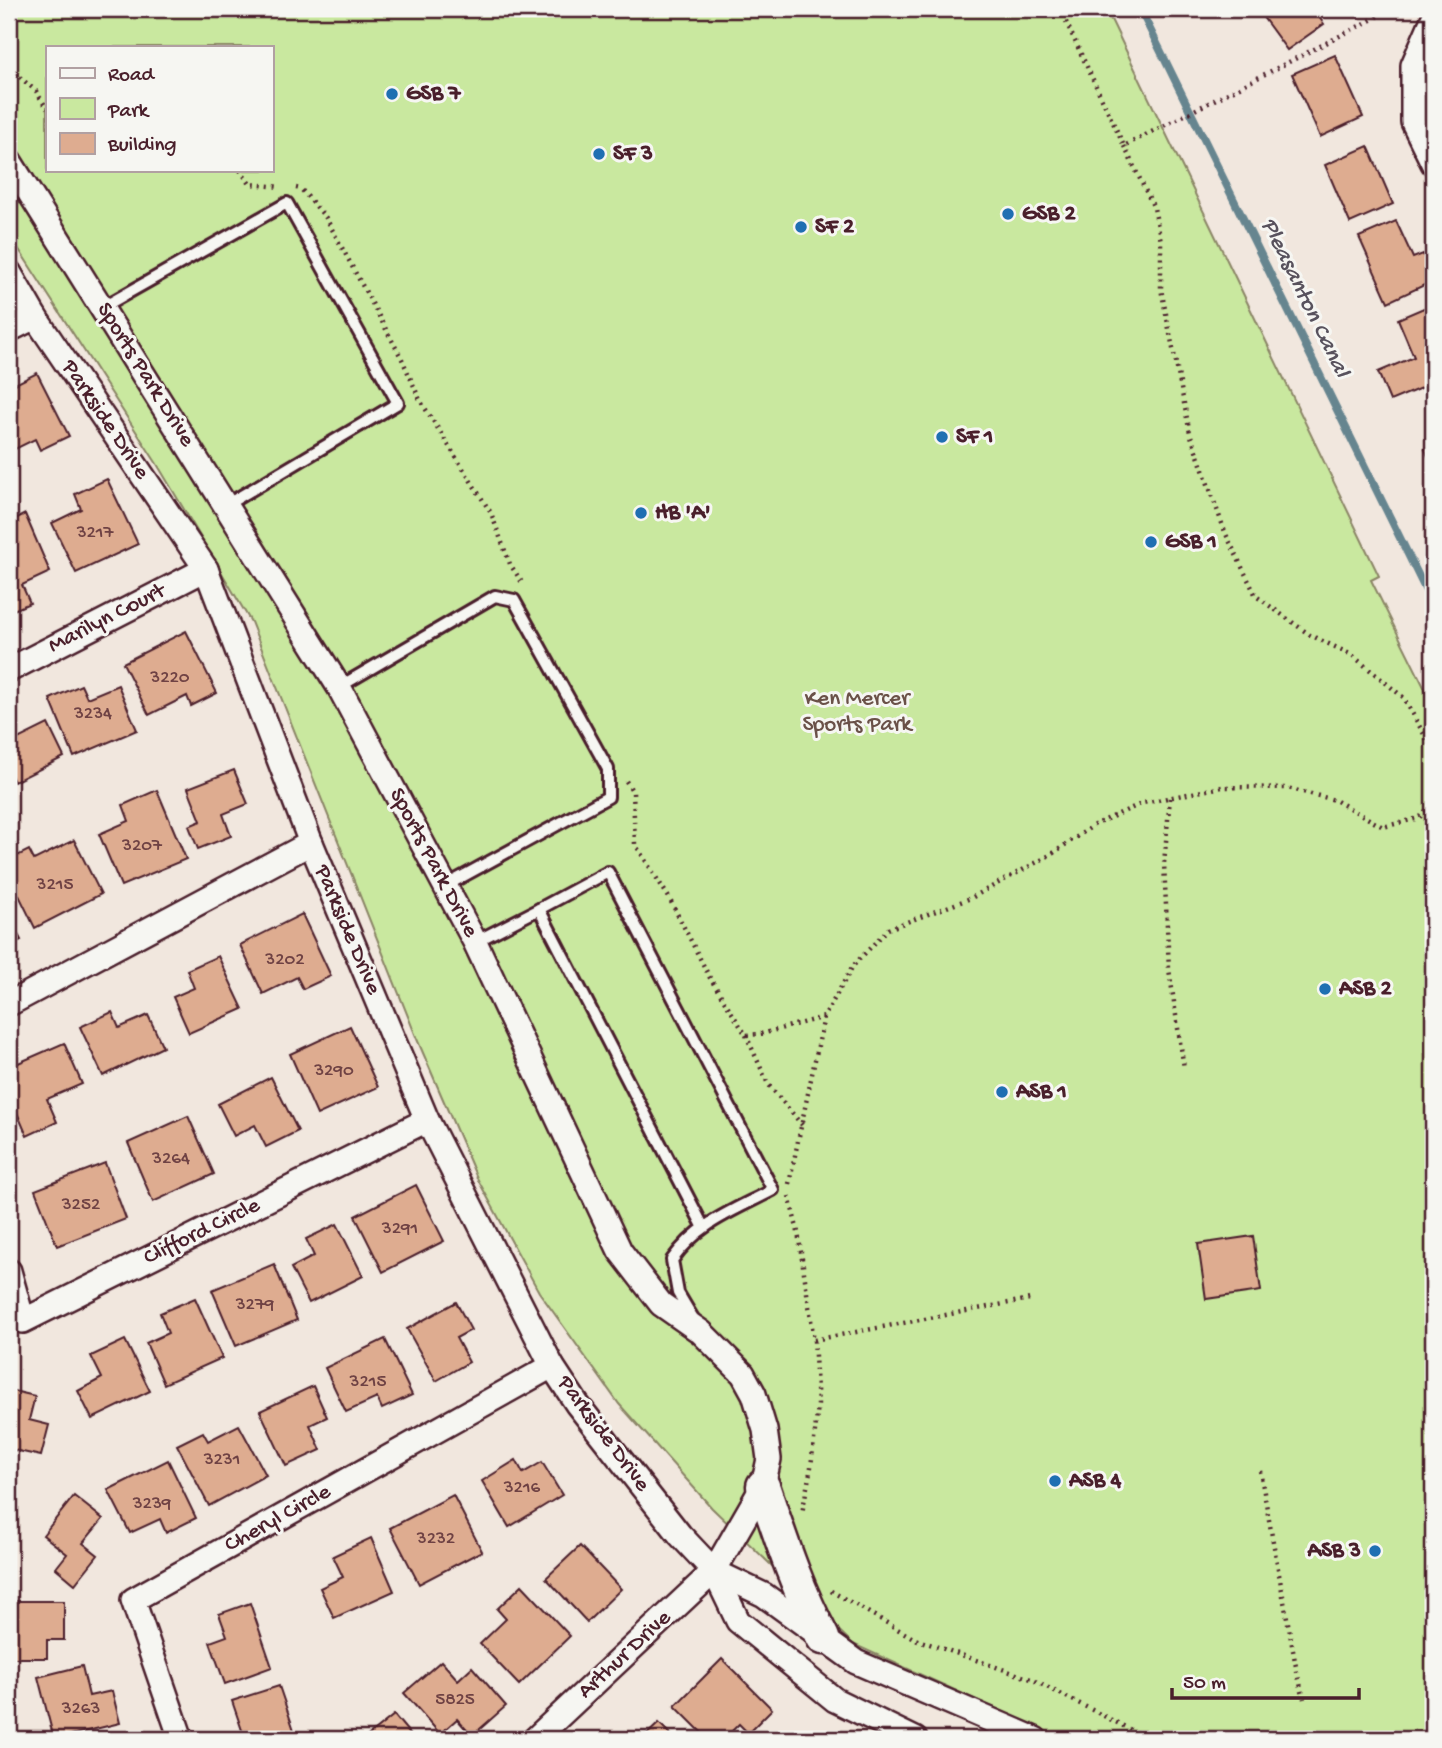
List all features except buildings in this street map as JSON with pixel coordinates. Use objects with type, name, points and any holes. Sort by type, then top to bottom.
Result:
[{"type":"street","points":[[1433,19],[1413,65],[1413,122],[1433,163]]},
{"type":"street","name":"Sports Park Drive","points":[[9,160],[339,687],[475,942],[620,1251],[661,1304],[701,1332],[743,1374],[754,1394],[765,1430],[769,1459],[763,1486],[714,1571]]},
{"type":"street","name":"Parkside Drive","points":[[9,272],[35,317],[206,569],[311,843],[427,1120],[552,1366],[577,1404],[680,1535],[714,1571],[738,1621],[835,1700],[915,1739]]},
{"type":"street","points":[[9,330],[35,317]]},
{"type":"street","name":"Marilyn Court","points":[[9,670],[206,569]]},
{"type":"street","points":[[9,1004],[311,843]]},
{"type":"street","name":"Clifford Circle","points":[[9,1271],[23,1321],[427,1120]]},
{"type":"street","name":"Cheryl Circle","points":[[181,1739],[132,1600],[552,1366]]},
{"type":"street","points":[[763,1486],[786,1560],[803,1602],[823,1638]]},
{"type":"street","name":"Parkside Drive","points":[[714,1571],[764,1595],[856,1662],[1035,1739]]},
{"type":"street","name":"Arthur Drive","points":[[535,1739],[714,1571]]},
{"type":"lane","points":[[103,307],[287,203],[398,403],[226,505]]},
{"type":"lane","points":[[339,687],[495,596],[514,600],[608,769],[608,797],[445,886]]},
{"type":"lane","points":[[475,942],[608,872],[773,1190],[703,1226],[686,1240],[672,1260],[678,1293],[701,1332]]},
{"type":"lane","points":[[538,909],[703,1226]]},
{"type":"path","points":[[1060,9],[1154,208],[1161,241],[1161,289],[1190,433],[1225,532],[1256,596],[1310,635],[1352,656],[1403,697],[1430,745],[1433,759]]},
{"type":"path","points":[[1124,146],[1376,18],[1386,9]]},
{"type":"path","points":[[9,68],[36,91],[46,107]]},
{"type":"path","points":[[241,172],[250,184],[302,189],[326,218],[402,359],[420,400],[491,513],[510,564],[524,585]]},
{"type":"path","points":[[620,769],[633,792],[635,844],[668,896],[710,978],[746,1035],[768,1084],[802,1126]]},
{"type":"path","points":[[801,1517],[811,1467],[818,1405],[814,1340],[798,1232],[788,1191],[824,1017],[853,966],[888,929],[971,898],[1052,855],[1094,825],[1143,803],[1222,787],[1287,788],[1335,800],[1383,827],[1419,818],[1433,803]]},
{"type":"path","points":[[1170,798],[1164,863],[1169,969],[1184,1068]]},
{"type":"path","points":[[746,1035],[761,1034],[824,1017]]},
{"type":"path","points":[[814,1340],[1030,1299]]},
{"type":"path","points":[[1261,1471],[1304,1699]]},
{"type":"path","points":[[820,1586],[866,1610],[899,1632],[1031,1679],[1149,1739]]},
{"type":"green space","name":"Ken Mercer Sports Park","points":[[9,9],[1106,9],[1379,576],[1371,580],[1433,705],[1433,1739],[1063,1739],[853,1644],[712,1508],[619,1404],[539,1292],[477,1178],[417,1039],[251,622],[157,464],[9,234]]},
{"type":"waterway","name":"Pleasanton Canal","points":[[1140,9],[1433,605]]},
{"type":"place","name":"GSB 7","points":[[392,94]]},
{"type":"place","name":"SF 3","points":[[599,154]]},
{"type":"place","name":"GSB 2","points":[[1008,214]]},
{"type":"place","name":"SF 2","points":[[801,227]]},
{"type":"place","name":"SF 1","points":[[942,437]]},
{"type":"place","name":"HB 'A'","points":[[641,513]]},
{"type":"place","name":"GSB 1","points":[[1151,542]]},
{"type":"place","name":"ASB 2","points":[[1325,989]]},
{"type":"place","name":"ASB 1","points":[[1002,1092]]},
{"type":"place","name":"ASB 4","points":[[1055,1481]]},
{"type":"place","name":"ASB 3","points":[[1375,1551]]}]
